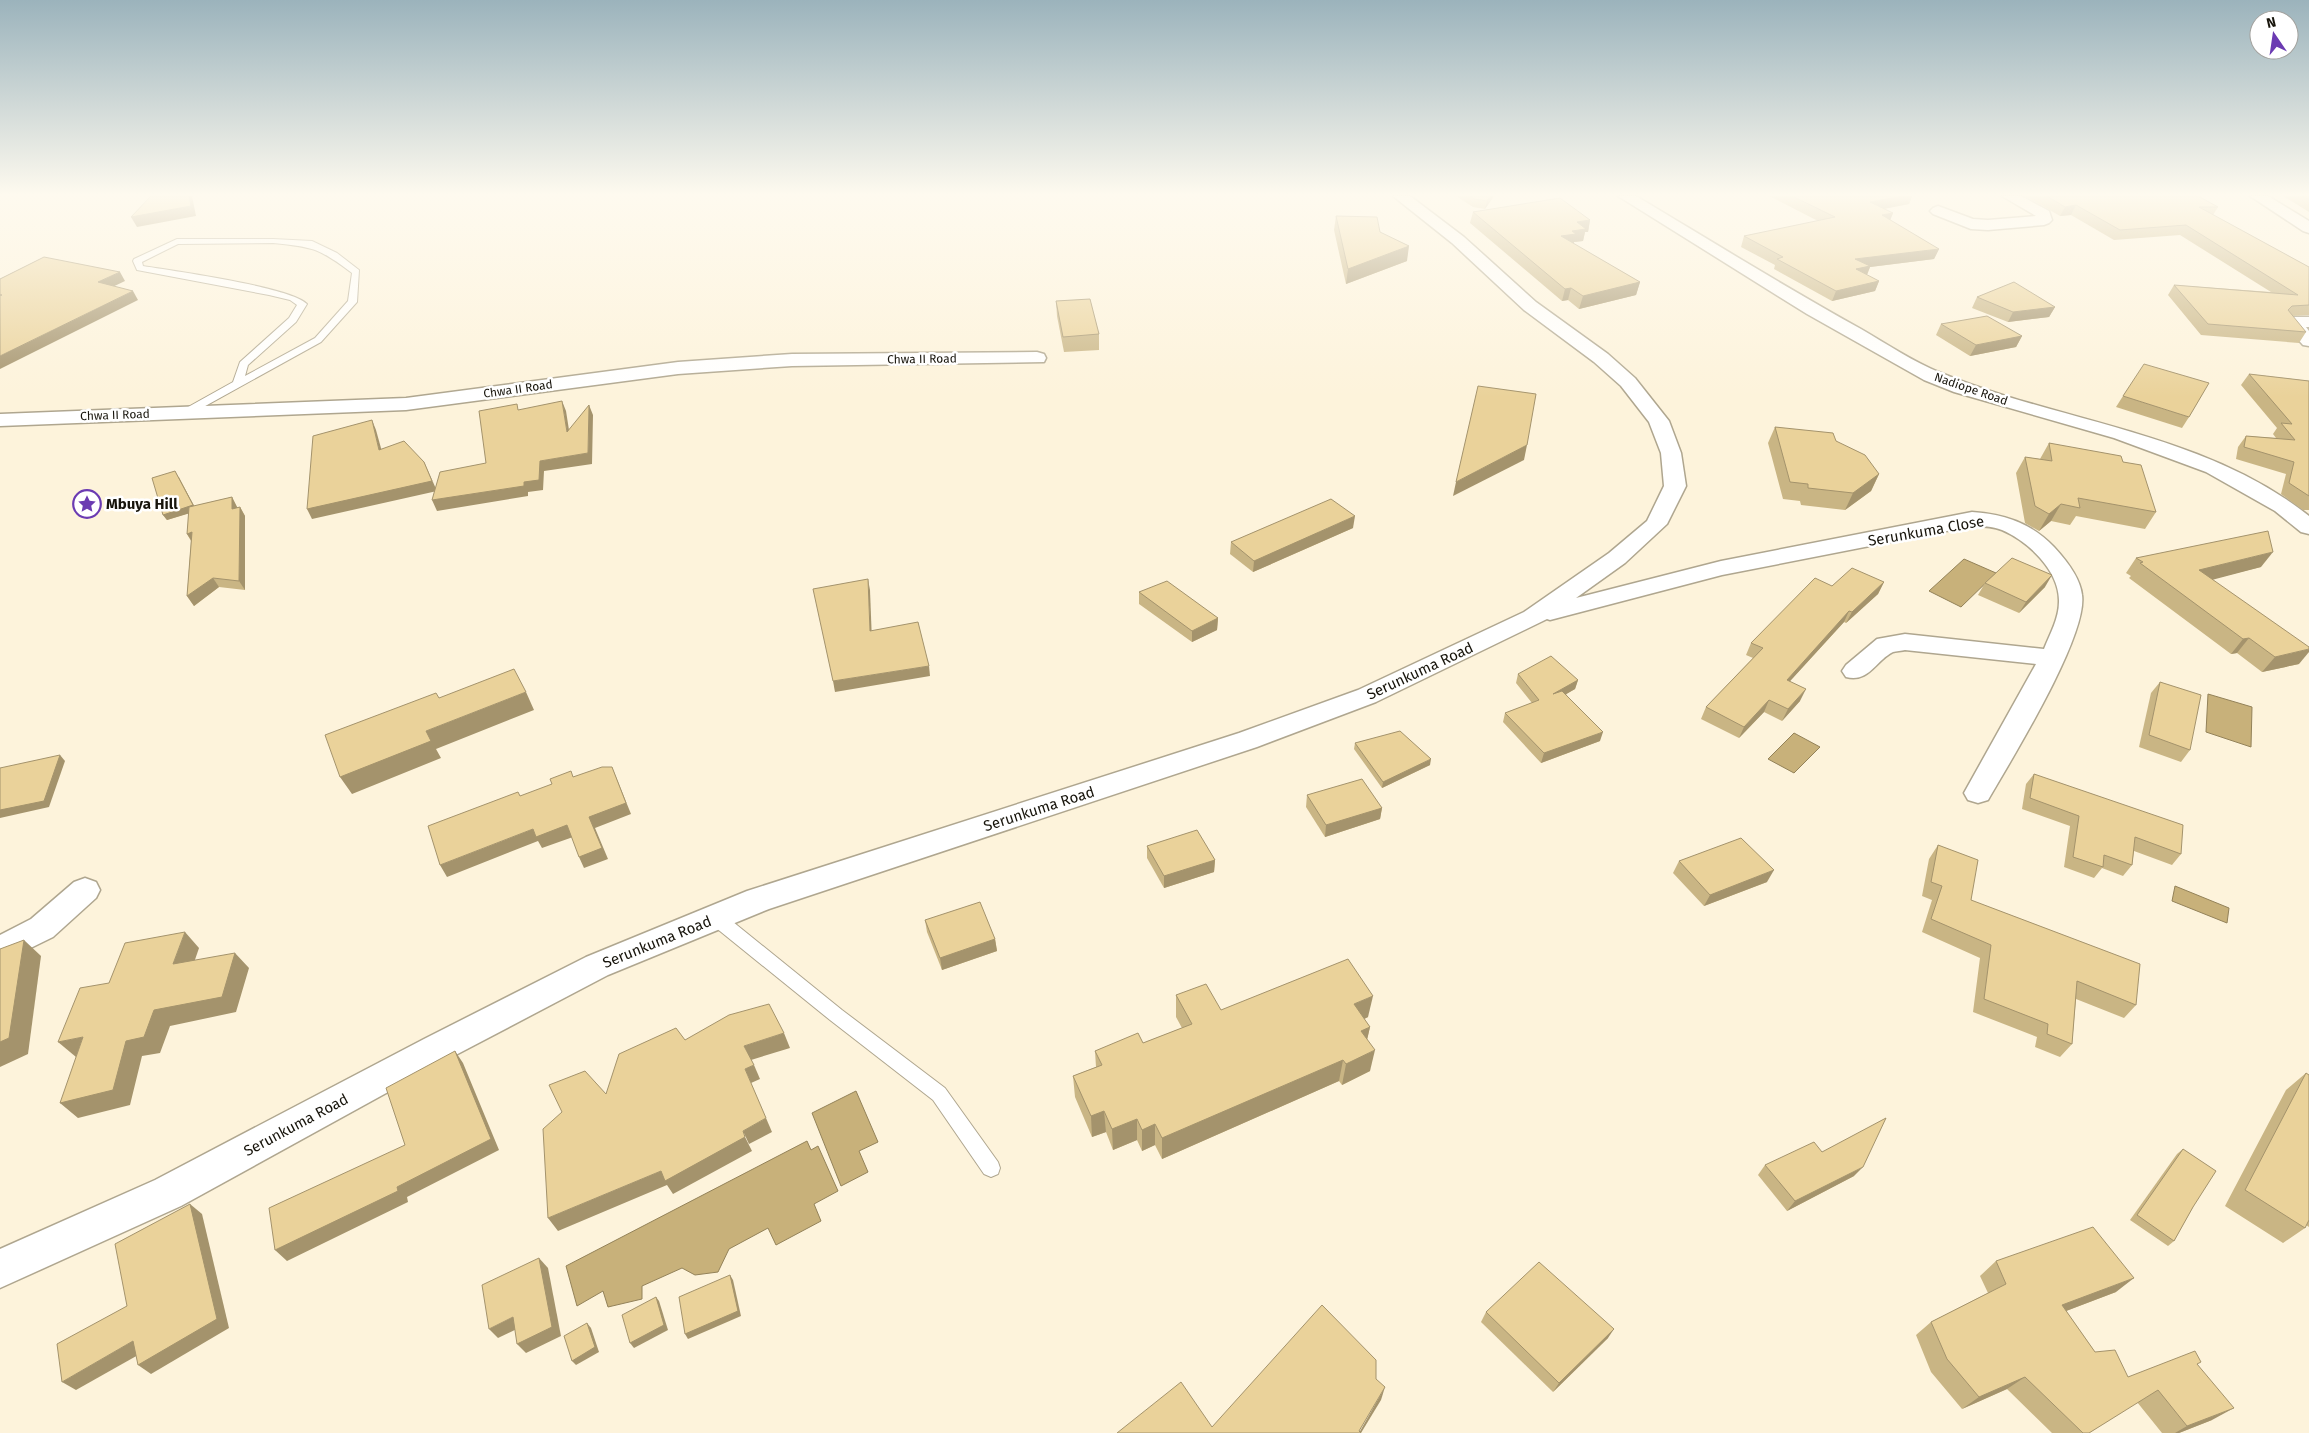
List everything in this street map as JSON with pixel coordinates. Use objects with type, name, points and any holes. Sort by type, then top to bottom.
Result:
[{"type":"street","name":"Serunkuma Road","points":[[0,1269],[168,1193],[436,1049],[597,966],[758,900],[1248,740],[1368,696],[1533,617],[1617,558],[1656,524],[1675,486],[1670,453],[1659,421],[1628,382],[1583,344],[1551,323],[1530,306],[1483,263]]},
{"type":"street","name":"Nadiope Road","points":[[1735,263],[1813,310],[1931,376],[1961,388],[2121,434],[2213,468],[2283,506],[2309,527]]},
{"type":"street","points":[[2309,322],[2291,322],[2309,341]]},
{"type":"street","name":"Chwa II Road","points":[[0,420],[406,404],[678,368],[792,360],[1037,358]]},
{"type":"street","name":"Serunkuma Close","points":[[1533,617],[1721,568],[1792,556],[1972,519],[1994,519],[2018,528],[2031,537],[2047,553],[2069,585],[2072,602],[2053,658],[1978,793]]},
{"type":"street","points":[[1855,671],[1886,645],[1905,642],[2053,658]]},
{"type":"street","points":[[0,950],[42,928],[85,890]]},
{"type":"lane","points":[[138,263],[140,268],[270,292],[293,298],[302,304],[293,320],[243,364],[238,384]]},
{"type":"lane","points":[[186,412],[318,340],[352,302],[356,272],[344,263]]},
{"type":"lane","points":[[716,918],[836,1015],[939,1094],[991,1168]]},
{"type":"shaded area","points":[[1964,559],[1996,573],[1961,607],[1929,591]]},
{"type":"shaded area","points":[[2208,694],[2252,707],[2251,747],[2206,732]]},
{"type":"shaded area","points":[[1794,733],[1820,747],[1794,773],[1768,759]]},
{"type":"shaded area","points":[[2175,886],[2229,908],[2227,923],[2172,901]]},
{"type":"shaded area","points":[[856,1091],[878,1142],[859,1151],[868,1172],[841,1186],[812,1113]]},
{"type":"shaded area","points":[[807,1141],[811,1150],[818,1146],[838,1191],[814,1204],[821,1221],[776,1245],[768,1228],[729,1249],[718,1272],[695,1275],[682,1268],[642,1286],[642,1299],[608,1307],[603,1291],[577,1306],[566,1266]]},
{"type":"building","points":[[32,263],[74,263],[120,272],[98,282],[133,291],[0,356],[0,279]]},
{"type":"building","points":[[1347,263],[1364,263],[1348,269]]},
{"type":"building","points":[[1534,263],[1607,263],[1640,282],[1583,296],[1571,288],[1565,289]]},
{"type":"building","points":[[1784,263],[1863,263],[1870,266],[1856,269],[1879,281],[1836,291]]},
{"type":"building","points":[[2247,263],[2301,263],[2309,267],[2309,305],[2292,306],[2288,310],[2306,332],[2208,324],[2174,285],[2298,295]]},
{"type":"building","points":[[2014,282],[2055,307],[2013,312],[1977,297]]},
{"type":"building","points":[[1090,299],[1099,334],[1063,337],[1056,301]]},
{"type":"building","points":[[1987,316],[2022,336],[1976,345],[1941,324]]},
{"type":"building","points":[[2144,364],[2209,383],[2189,417],[2123,396]]},
{"type":"building","points":[[2249,374],[2309,381],[2309,496],[2289,483],[2294,462],[2244,447],[2246,436],[2295,440],[2281,423],[2292,424]]},
{"type":"building","points":[[1478,386],[1536,394],[1527,445],[1456,482]]},
{"type":"building","points":[[562,401],[567,432],[589,405],[588,453],[540,461],[539,480],[524,482],[524,486],[432,500],[440,472],[486,463],[479,411],[517,404],[518,410]]},
{"type":"building","points":[[372,420],[379,450],[404,441],[424,462],[432,481],[307,509],[313,436]]},
{"type":"building","points":[[1775,427],[1833,433],[1836,441],[1865,455],[1879,474],[1853,493],[1808,488],[1808,484],[1790,482]]},
{"type":"building","points":[[2049,443],[2121,456],[2123,462],[2141,465],[2156,512],[2078,498],[2080,508],[2061,504],[2049,514],[2035,506],[2025,457],[2052,461]]},
{"type":"building","points":[[175,471],[193,505],[163,515],[152,478]]},
{"type":"building","points":[[232,497],[232,509],[240,507],[239,581],[213,578],[187,596],[192,532],[187,534],[189,507]]},
{"type":"building","points":[[1331,499],[1355,516],[1254,561],[1231,542]]},
{"type":"building","points":[[2268,531],[2273,552],[2199,570],[2309,647],[2309,649],[2275,657],[2249,638],[2243,639],[2140,563],[2143,562],[2136,558]]},
{"type":"building","points":[[2012,558],[2052,575],[2026,602],[1985,583]]},
{"type":"building","points":[[1852,568],[1884,582],[1852,612],[1849,611],[1787,680],[1806,689],[1788,709],[1769,700],[1744,727],[1706,707],[1763,648],[1751,643],[1815,578],[1832,586]]},
{"type":"building","points":[[868,579],[870,631],[918,622],[929,666],[833,681],[813,589]]},
{"type":"building","points":[[1167,581],[1218,618],[1192,631],[1139,592]]},
{"type":"building","points":[[1551,656],[1578,680],[1553,694],[1562,691],[1603,732],[1544,753],[1505,713],[1539,700],[1518,674]]},
{"type":"building","points":[[514,669],[526,692],[426,731],[431,741],[340,777],[325,735],[436,693],[439,698]]},
{"type":"building","points":[[2160,682],[2201,695],[2190,750],[2149,735]]},
{"type":"building","points":[[1400,731],[1431,759],[1383,782],[1355,743]]},
{"type":"building","points":[[60,755],[44,801],[0,810],[0,768]]},
{"type":"building","points":[[602,767],[612,767],[626,803],[589,817],[602,848],[579,857],[567,825],[536,837],[533,829],[440,865],[428,826],[518,792],[520,796],[552,784],[550,779],[571,771],[573,777]]},
{"type":"building","points":[[2034,774],[2183,825],[2181,854],[2135,837],[2132,865],[2104,855],[2103,867],[2073,857],[2079,816],[2030,798]]},
{"type":"building","points":[[1362,779],[1382,808],[1326,825],[1307,795]]},
{"type":"building","points":[[1197,830],[1215,860],[1164,876],[1147,846]]},
{"type":"building","points":[[1741,838],[1774,870],[1710,895],[1679,861]]},
{"type":"building","points":[[1938,845],[1978,860],[1971,900],[2140,964],[2136,1005],[2077,981],[2072,1044],[2047,1034],[2048,1024],[1984,999],[1991,945],[1931,919],[1942,886],[1931,882]]},
{"type":"building","points":[[980,902],[995,939],[940,958],[925,920]]},
{"type":"building","points":[[185,932],[173,964],[235,953],[222,997],[154,1010],[144,1037],[126,1041],[113,1090],[60,1103],[83,1037],[58,1042],[80,988],[109,983],[125,943]]},
{"type":"building","points":[[24,940],[9,1038],[0,1042],[0,949]]},
{"type":"building","points":[[1348,959],[1373,996],[1354,1004],[1370,1027],[1361,1031],[1375,1050],[1346,1064],[1343,1060],[1162,1138],[1155,1124],[1142,1130],[1137,1119],[1112,1129],[1104,1111],[1091,1116],[1073,1076],[1102,1065],[1095,1051],[1138,1033],[1143,1043],[1192,1024],[1176,995],[1206,984],[1221,1010]]},
{"type":"building","points":[[769,1004],[784,1033],[744,1046],[754,1065],[745,1069],[766,1118],[743,1131],[745,1137],[665,1181],[661,1171],[548,1218],[543,1129],[562,1112],[549,1085],[585,1071],[606,1094],[619,1054],[676,1028],[685,1040],[729,1015]]},
{"type":"building","points":[[455,1051],[491,1139],[397,1187],[398,1191],[275,1250],[269,1208],[405,1145],[386,1088]]},
{"type":"building","points":[[2306,1073],[2309,1075],[2309,1220],[2305,1228],[2245,1190]]},
{"type":"building","points":[[1886,1118],[1863,1167],[1795,1201],[1765,1165],[1814,1142],[1822,1152]]},
{"type":"building","points":[[2183,1149],[2216,1171],[2174,1241],[2137,1215]]},
{"type":"building","points":[[190,1204],[217,1319],[138,1365],[133,1341],[62,1382],[57,1344],[127,1306],[115,1244]]},
{"type":"building","points":[[2093,1227],[2134,1278],[2062,1305],[2095,1352],[2115,1350],[2128,1377],[2195,1351],[2201,1362],[2197,1364],[2234,1408],[2187,1426],[2158,1390],[2089,1433],[2083,1433],[2025,1377],[1979,1397],[1947,1359],[1931,1322],[2006,1284],[1996,1261]]},
{"type":"building","points":[[539,1258],[552,1327],[517,1344],[513,1317],[489,1329],[482,1285]]},
{"type":"building","points":[[1539,1262],[1614,1329],[1559,1383],[1486,1312]]},
{"type":"building","points":[[730,1275],[738,1311],[685,1334],[679,1297]]},
{"type":"building","points":[[656,1297],[664,1325],[630,1343],[622,1315]]},
{"type":"building","points":[[1322,1305],[1376,1360],[1376,1379],[1385,1387],[1359,1431],[1361,1433],[1117,1433],[1181,1382],[1212,1427]]},
{"type":"building","points":[[587,1323],[595,1347],[572,1361],[564,1336]]},
{"type":"place","name":"Mbuya Hill","points":[[87,504]]}]
